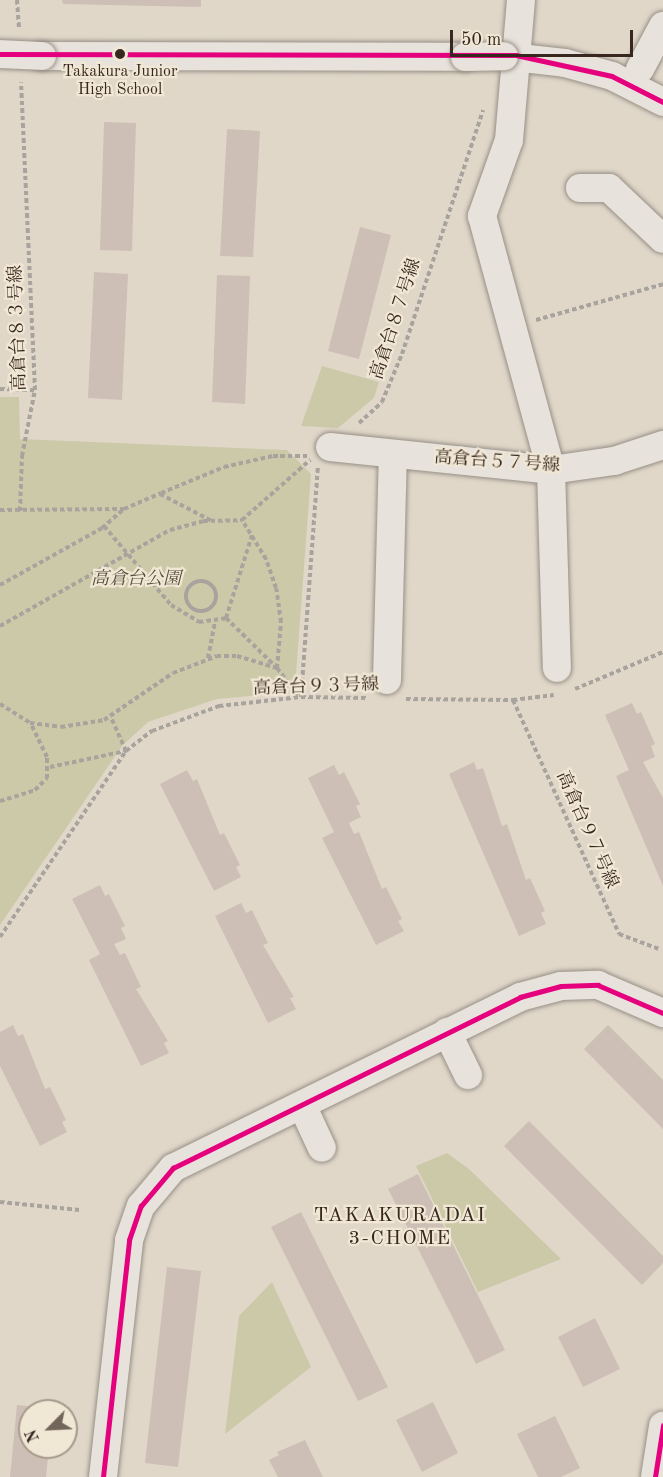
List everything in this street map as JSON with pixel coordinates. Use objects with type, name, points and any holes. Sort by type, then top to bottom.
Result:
[{"type":"street","points":[[521,0],[510,56],[509,140],[482,216],[551,470],[557,668]]},
{"type":"street","points":[[640,69],[660,30]]},
{"type":"street","points":[[20,54],[510,56],[612,76],[663,102]]},
{"type":"street","points":[[580,188],[609,188],[663,239]]},
{"type":"street","name":"高倉台５７号線","points":[[324,451],[393,454],[551,470],[614,461],[663,445]]},
{"type":"street","points":[[385,692],[393,454]]},
{"type":"street","points":[[103,1477],[129,1240],[141,1206],[173,1168],[520,996],[561,986],[598,985],[663,1013]]},
{"type":"street","points":[[447,1032],[468,1076]]},
{"type":"street","points":[[302,1105],[322,1148]]},
{"type":"street","points":[[655,1477],[663,1426]]},
{"type":"path","name":"高倉台８３号線","points":[[18,0],[35,390],[22,456],[20,510]]},
{"type":"path","name":"高倉台８７号線","points":[[242,520],[300,464],[324,451],[382,402],[484,102]]},
{"type":"path","points":[[512,327],[663,284]]},
{"type":"path","points":[[0,389],[35,390]]},
{"type":"path","points":[[0,585],[104,526],[124,509],[224,467],[273,456],[324,451],[301,697]]},
{"type":"path","points":[[159,494],[212,521]]},
{"type":"path","points":[[0,510],[124,509]]},
{"type":"path","points":[[0,626],[128,556],[170,530],[212,521],[242,520],[252,534],[276,588],[281,622],[277,668]]},
{"type":"path","points":[[104,526],[128,556],[184,616],[215,623],[226,618],[252,534]]},
{"type":"path","points":[[200,581],[209,583],[216,591],[214,605],[195,611],[187,603],[188,588],[200,581]]},
{"type":"path","points":[[226,618],[277,668],[301,697]]},
{"type":"path","points":[[208,658],[215,623]]},
{"type":"path","name":"高倉台９３号線","points":[[0,937],[126,751],[180,717],[219,706],[301,697],[385,692],[513,700],[563,694],[663,652]]},
{"type":"path","points":[[0,704],[30,723],[80,726],[111,717],[173,673],[208,658],[237,656],[277,668]]},
{"type":"path","name":"高倉台９７号線","points":[[513,700],[619,934],[659,949]]},
{"type":"path","points":[[50,767],[126,751],[111,717]]},
{"type":"path","points":[[0,801],[43,785],[50,767],[30,723]]},
{"type":"path","points":[[0,1202],[80,1210]]},
{"type":"green space","points":[[322,366],[379,382],[374,398],[338,428],[301,426]]},
{"type":"green space","name":"高倉台公園","points":[[0,397],[19,397],[20,439],[287,450],[311,474],[296,674],[285,693],[217,699],[148,722],[122,746],[0,925]]},
{"type":"green space","points":[[447,1153],[469,1169],[561,1259],[478,1292],[416,1166]]},
{"type":"green space","points":[[272,1282],[311,1367],[225,1434],[239,1316]]},
{"type":"building","points":[[62,0],[201,0],[201,7],[63,4]]},
{"type":"building","points":[[104,122],[136,123],[132,251],[100,250]]},
{"type":"building","points":[[227,129],[260,131],[253,257],[220,256]]},
{"type":"building","points":[[360,227],[391,235],[359,359],[328,351]]},
{"type":"building","points":[[94,272],[128,274],[122,400],[88,398]]},
{"type":"building","points":[[217,275],[250,276],[245,404],[212,402]]},
{"type":"building","points":[[632,703],[637,714],[641,712],[655,744],[651,746],[655,757],[643,762],[663,798],[663,886],[616,776],[629,770],[605,715]]},
{"type":"building","points":[[474,762],[477,770],[483,768],[502,826],[507,824],[526,880],[530,878],[545,911],[541,913],[546,924],[519,936],[449,774]]},
{"type":"building","points":[[334,765],[339,775],[344,772],[360,804],[356,806],[361,817],[349,823],[354,834],[359,832],[382,889],[386,887],[402,919],[398,921],[404,931],[376,945],[322,838],[334,832],[308,778]]},
{"type":"building","points":[[187,770],[193,781],[197,779],[220,835],[224,833],[240,865],[236,867],[241,877],[214,891],[160,784]]},
{"type":"building","points":[[100,885],[105,896],[109,894],[125,926],[121,928],[126,939],[114,944],[120,955],[125,953],[141,987],[136,989],[168,1041],[164,1043],[169,1053],[141,1066],[89,960],[100,954],[72,899]]},
{"type":"building","points":[[241,903],[246,913],[252,910],[268,943],[263,945],[294,997],[290,998],[296,1009],[268,1023],[215,916]]},
{"type":"building","points":[[13,1025],[18,1036],[23,1034],[45,1089],[50,1087],[66,1120],[62,1122],[67,1132],[40,1146],[0,1066],[0,1032]]},
{"type":"building","points":[[608,1025],[663,1080],[663,1129],[584,1049]]},
{"type":"building","points":[[529,1121],[663,1256],[663,1263],[642,1285],[504,1146]]},
{"type":"building","points":[[418,1174],[505,1350],[476,1364],[388,1189]]},
{"type":"building","points":[[301,1212],[388,1387],[358,1401],[271,1227]]},
{"type":"building","points":[[167,1267],[201,1271],[178,1467],[145,1463]]},
{"type":"building","points":[[595,1318],[620,1369],[583,1387],[558,1337]]},
{"type":"building","points":[[433,1402],[458,1453],[422,1472],[396,1420]]},
{"type":"building","points":[[18,1405],[18,1459],[48,1459],[46,1477],[10,1477]]},
{"type":"building","points":[[555,1416],[580,1468],[561,1477],[538,1477],[517,1434]]},
{"type":"building","points":[[305,1440],[323,1477],[278,1477],[269,1460],[279,1455],[277,1452]]},
{"type":"transit line","points":[[0,54],[516,55],[612,76],[663,102]]},
{"type":"transit line","points":[[103,1477],[129,1240],[141,1206],[173,1168],[520,997],[561,986],[598,985],[663,1013]]},
{"type":"transit line","points":[[655,1477],[663,1426]]},
{"type":"place","name":"Takakura Junior High School","points":[[120,54]]},
{"type":"district","name":"TAKAKURADAI 3-CHOME","points":[[400,1228]]}]
